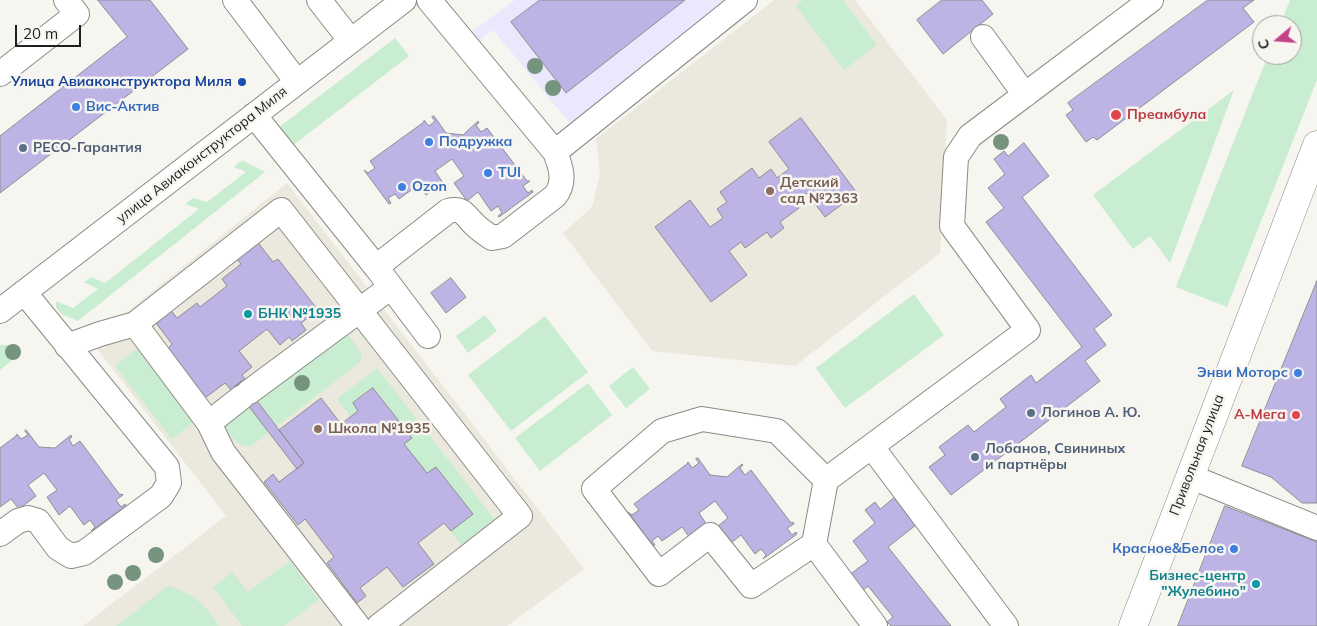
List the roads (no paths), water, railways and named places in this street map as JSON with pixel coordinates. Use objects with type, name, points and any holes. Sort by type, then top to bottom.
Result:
[{"type":"main road","name":"Привольная улица","points":[[1132,626],[1317,145]]},
{"type":"street","points":[[0,74],[77,14],[66,0]]},
{"type":"street","points":[[235,0],[297,82]]},
{"type":"street","points":[[319,0],[351,41]]},
{"type":"street","name":"улица Авиаконструктора Миля","points":[[0,311],[404,0]]},
{"type":"street","points":[[376,267],[448,211],[456,209],[463,211],[475,226],[492,238],[503,236],[555,196],[559,191],[562,180],[561,167],[555,152],[429,0]]},
{"type":"street","points":[[555,152],[745,0]]},
{"type":"street","points":[[826,480],[777,431],[702,419],[662,431],[594,489],[659,574],[710,535],[751,586],[814,544],[826,480],[1028,330],[952,226],[956,157],[970,136],[1151,0]]},
{"type":"street","points":[[983,37],[1025,95]]},
{"type":"street","points":[[254,115],[376,267],[428,336]]},
{"type":"street","points":[[67,346],[135,324],[281,210],[520,516],[379,626]]},
{"type":"street","points":[[209,423],[390,287]]},
{"type":"street","points":[[0,534],[18,521],[28,518],[38,521],[58,548],[71,556],[84,552],[160,496],[169,483],[167,467],[24,292]]},
{"type":"street","points":[[135,324],[209,423],[223,452],[358,626]]},
{"type":"street","points":[[872,447],[1006,626]]},
{"type":"street","points":[[1189,476],[1317,528]]},
{"type":"street","points":[[814,544],[875,626]]},
{"type":"place","name":"Улица Авиаконструктора Миля","points":[[242,82]]},
{"type":"place","name":"Вис-Актив","points":[[76,107]]},
{"type":"place","name":"Преамбула","points":[[1116,115]]},
{"type":"place","name":"Подружка","points":[[429,142]]},
{"type":"place","name":"РЕСО-Гарантия","points":[[23,148]]},
{"type":"place","name":"TUI","points":[[488,173]]},
{"type":"place","name":"Ozon","points":[[402,187]]},
{"type":"place","name":"Детский сад №2363","points":[[770,191]]},
{"type":"place","name":"БНК №1935","points":[[248,314]]},
{"type":"place","name":"Энви Моторс","points":[[1298,373]]},
{"type":"place","name":"Логинов А. Ю.","points":[[1031,413]]},
{"type":"place","name":"А-Мега","points":[[1296,415]]},
{"type":"place","name":"Школа №1935","points":[[318,429]]},
{"type":"place","name":"Лобанов, Свининых и партнёры","points":[[975,457]]},
{"type":"place","name":"Красное&Белое","points":[[1234,549]]},
{"type":"place","name":"Бизнес-центр \"Жулебино\"","points":[[1256,584]]}]
